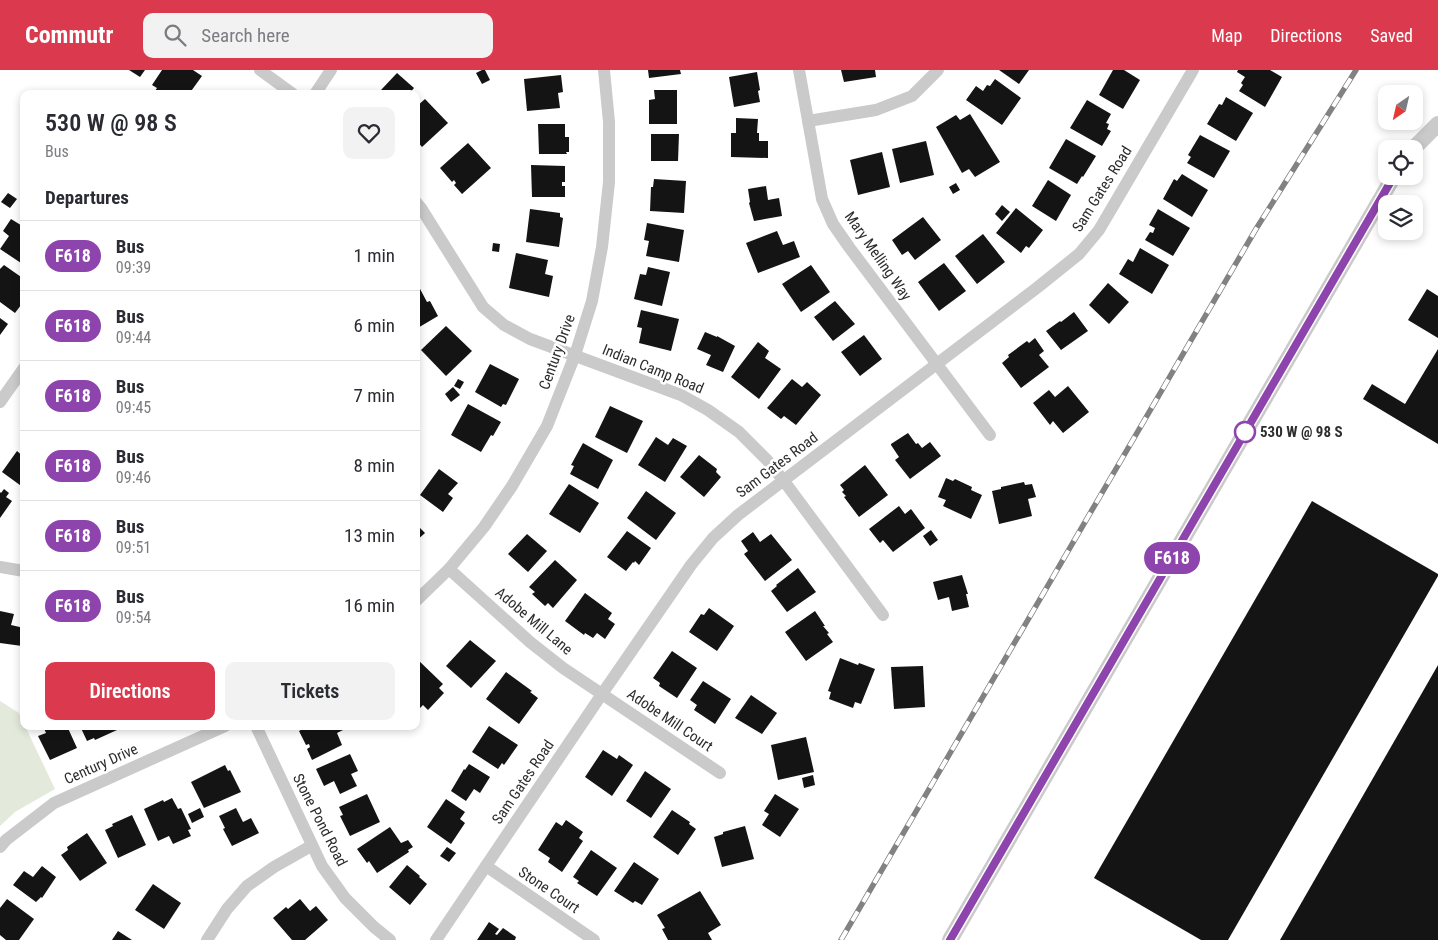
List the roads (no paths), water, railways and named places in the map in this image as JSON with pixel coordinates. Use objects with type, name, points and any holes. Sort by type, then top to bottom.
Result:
[{"type":"street","points":[[260,70],[288,90]]},
{"type":"street","points":[[318,90],[331,70]]},
{"type":"street","name":"Century Drive","points":[[420,597],[450,569],[484,528],[517,478],[547,426],[575,355],[592,301],[602,247],[608,191],[609,122],[604,70]]},
{"type":"street","name":"Mary Melling Way","points":[[799,70],[822,199],[833,224],[990,435]]},
{"type":"street","points":[[808,121],[876,110],[912,96],[938,70]]},
{"type":"street","name":"Sam Gates Road","points":[[436,940],[690,565],[713,538],[738,515],[1079,254],[1099,230],[1193,70]]},
{"type":"street","points":[[1422,140],[1438,124]]},
{"type":"street","points":[[950,940],[1389,185]]},
{"type":"street","name":"Indian Camp Road","points":[[420,207],[483,307],[504,325],[530,339],[681,395],[708,410],[739,432],[767,460],[784,481],[884,615]]},
{"type":"street","points":[[0,402],[20,374]]},
{"type":"street","points":[[0,567],[20,570]]},
{"type":"street","name":"Adobe Mill Lane","points":[[450,569],[530,642],[563,668],[602,694]]},
{"type":"street","name":"Adobe Mill Court","points":[[602,694],[720,773]]},
{"type":"street","name":"Century Drive","points":[[0,847],[6,840],[54,803],[216,730]]},
{"type":"street","name":"Stone Pond Road","points":[[258,730],[322,866],[345,898],[374,928],[390,940]]},
{"type":"street","points":[[206,940],[247,886],[274,867],[311,846]]},
{"type":"street","name":"Stone Court","points":[[486,866],[594,940]]},
{"type":"railway","points":[[841,940],[1256,229],[1356,70]]},
{"type":"place","name":"530 W @ 98 S","points":[[1245,432]]}]
